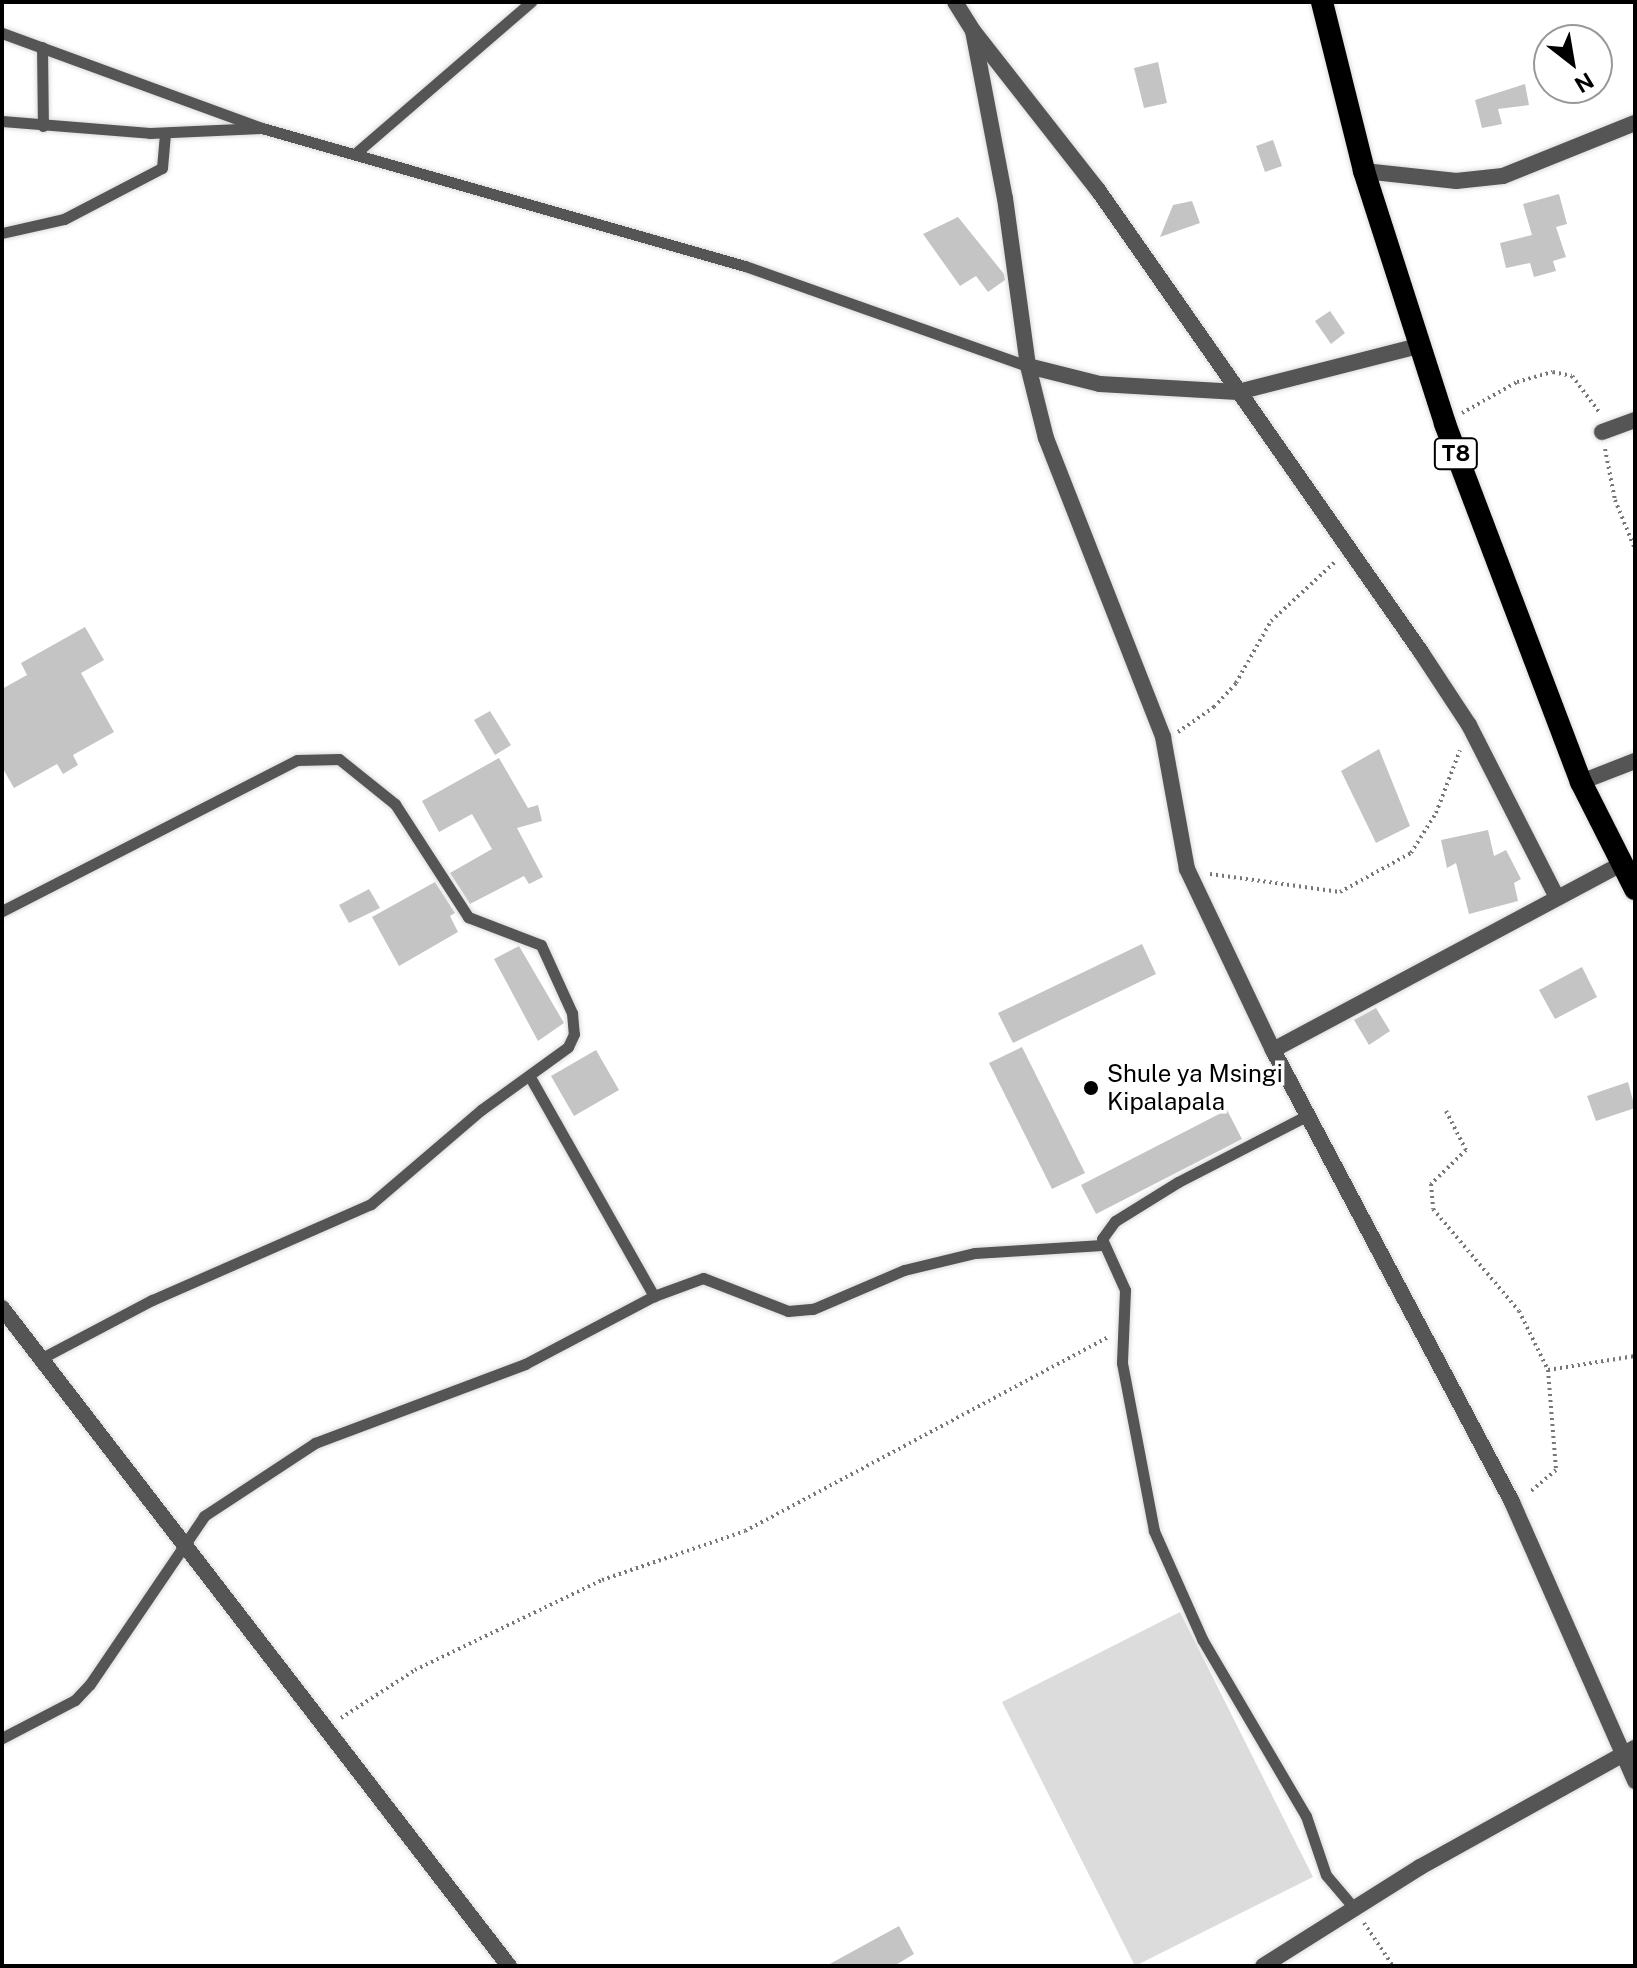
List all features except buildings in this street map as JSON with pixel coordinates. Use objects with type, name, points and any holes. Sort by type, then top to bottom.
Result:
[{"type":"highway","name":"T8","points":[[1322,2],[1364,171],[1445,424],[1581,782],[1635,889]]},
{"type":"street","points":[[955,2],[973,31],[1098,190],[1469,725],[1556,896]]},
{"type":"street","points":[[973,31],[1005,198],[1028,366],[1078,532],[1132,647],[1163,737],[1187,869],[1273,1050],[1512,1502],[1629,1751],[1635,1781]]},
{"type":"street","points":[[1364,171],[1456,181],[1503,176],[1635,123]]},
{"type":"street","points":[[1028,366],[1100,384],[1238,392],[1419,346]]},
{"type":"street","points":[[1602,432],[1635,420]]},
{"type":"street","points":[[1581,782],[1635,761]]},
{"type":"street","points":[[1273,1050],[1493,937],[1556,896],[1623,863]]},
{"type":"street","points":[[2,1308],[181,1542],[328,1726],[509,1966]]},
{"type":"street","points":[[1263,1966],[1354,1908],[1629,1751]]},
{"type":"lane","points":[[357,152],[531,2]]},
{"type":"lane","points":[[2,33],[262,128],[357,152],[730,262],[1028,366]]},
{"type":"lane","points":[[42,47],[43,126]]},
{"type":"lane","points":[[2,121],[165,133],[262,128]]},
{"type":"lane","points":[[2,233],[64,219],[162,168],[165,133]]},
{"type":"lane","points":[[2,911],[297,760],[339,759],[395,804],[468,917],[541,945],[572,1013],[574,1034],[530,1077],[371,1204],[152,1300],[42,1358]]},
{"type":"lane","points":[[530,1077],[654,1296]]},
{"type":"lane","points":[[1102,1245],[1115,1221],[1308,1115]]},
{"type":"lane","points":[[2,1738],[75,1700],[90,1684],[181,1542],[237,1490],[315,1443],[525,1364],[654,1296],[703,1278],[763,1306],[813,1309],[904,1270],[975,1253],[1102,1245]]},
{"type":"lane","points":[[1102,1245],[1125,1290],[1122,1363],[1161,1548],[1202,1639],[1306,1816],[1326,1875],[1354,1908]]},
{"type":"path","points":[[1445,424],[1517,382],[1553,372],[1572,376],[1589,392],[1602,432],[1615,500],[1635,549]]},
{"type":"path","points":[[1163,737],[1190,728],[1214,707],[1236,683],[1271,621],[1349,550]]},
{"type":"path","points":[[1187,869],[1340,892],[1411,853],[1436,813],[1469,725]]},
{"type":"path","points":[[1446,1111],[1466,1155],[1431,1184],[1433,1209],[1519,1311],[1548,1370],[1556,1470],[1512,1502]]},
{"type":"path","points":[[328,1726],[415,1670],[602,1580],[699,1551],[849,1480],[1124,1328]]},
{"type":"path","points":[[1548,1370],[1635,1356]]},
{"type":"path","points":[[1354,1908],[1393,1966]]},
{"type":"shaded area","points":[[1180,1612],[1313,1877],[1135,1966],[1002,1702]]},
{"type":"place","name":"Shule ya Msingi Kipalapala","points":[[1091,1088]]}]
